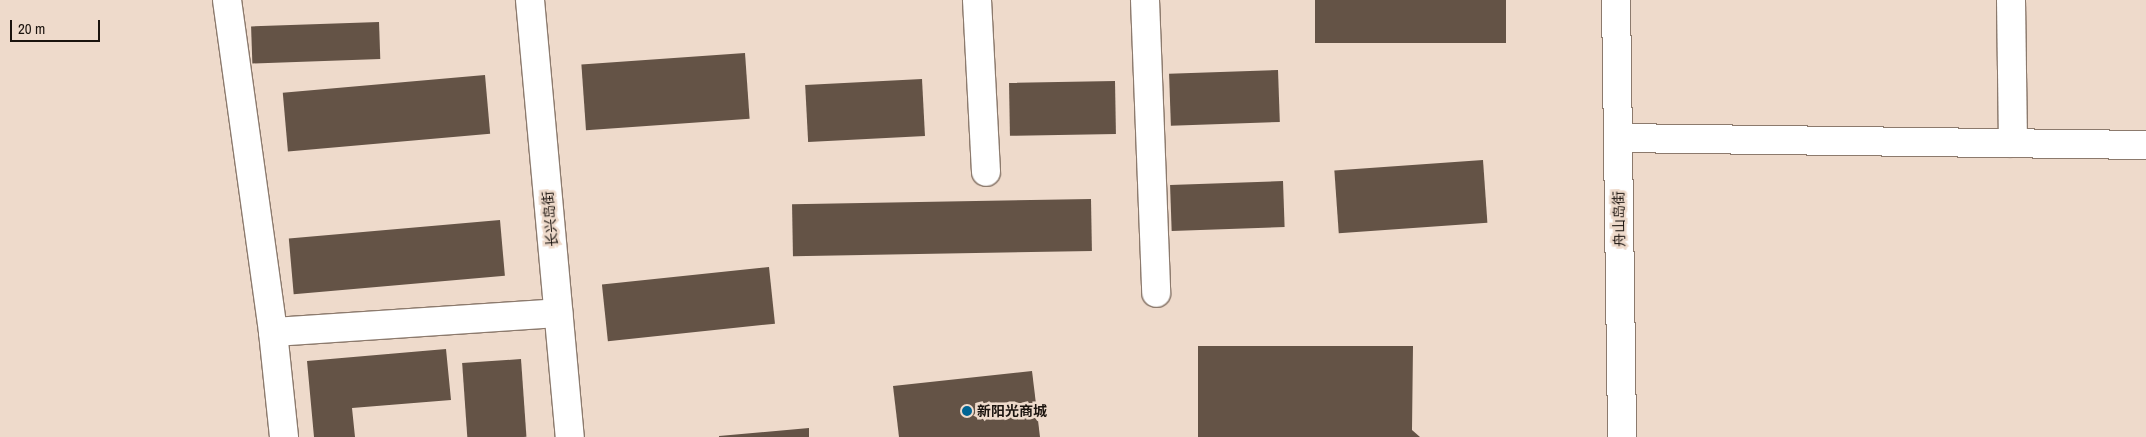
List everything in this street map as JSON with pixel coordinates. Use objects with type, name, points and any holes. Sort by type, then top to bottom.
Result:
[{"type":"street","points":[[227,0],[273,332],[284,437]]},
{"type":"street","name":"长兴岛街","points":[[530,0],[570,437]]},
{"type":"street","points":[[977,0],[986,172]]},
{"type":"street","points":[[1145,0],[1156,293]]},
{"type":"street","name":"舟山岛街","points":[[1616,0],[1622,437]]},
{"type":"street","points":[[2010,0],[2013,143]]},
{"type":"street","points":[[1618,138],[2146,145]]},
{"type":"street","points":[[273,332],[558,312]]},
{"type":"building","points":[[1315,0],[1506,0],[1506,43],[1315,43]]},
{"type":"building","points":[[379,22],[380,59],[252,63],[251,26]]},
{"type":"building","points":[[745,53],[750,119],[586,130],[581,64]]},
{"type":"building","points":[[1278,70],[1280,122],[1171,126],[1169,74]]},
{"type":"building","points":[[485,75],[490,134],[288,151],[283,93]]},
{"type":"building","points":[[922,79],[925,136],[808,142],[805,85]]},
{"type":"building","points":[[1115,81],[1116,134],[1010,136],[1009,83]]},
{"type":"building","points":[[1483,160],[1487,223],[1339,233],[1334,170]]},
{"type":"building","points":[[1283,181],[1285,227],[1172,231],[1170,185]]},
{"type":"building","points":[[1091,199],[1092,251],[793,256],[792,204]]},
{"type":"building","points":[[500,220],[505,276],[294,294],[289,238]]},
{"type":"building","points":[[769,267],[775,324],[608,341],[602,285]]},
{"type":"building","points":[[1198,346],[1413,346],[1412,430],[1420,437],[1198,437]]},
{"type":"building","points":[[446,349],[451,400],[352,408],[355,437],[314,437],[307,361]]},
{"type":"building","points":[[521,359],[526,437],[467,437],[462,363]]},
{"type":"building","name":"新阳光商城","points":[[1032,371],[1040,437],[899,437],[893,386]]},
{"type":"building","points":[[809,428],[809,437],[719,437],[719,436]]},
{"type":"place","name":"新阳光商城","points":[[967,411]]}]
